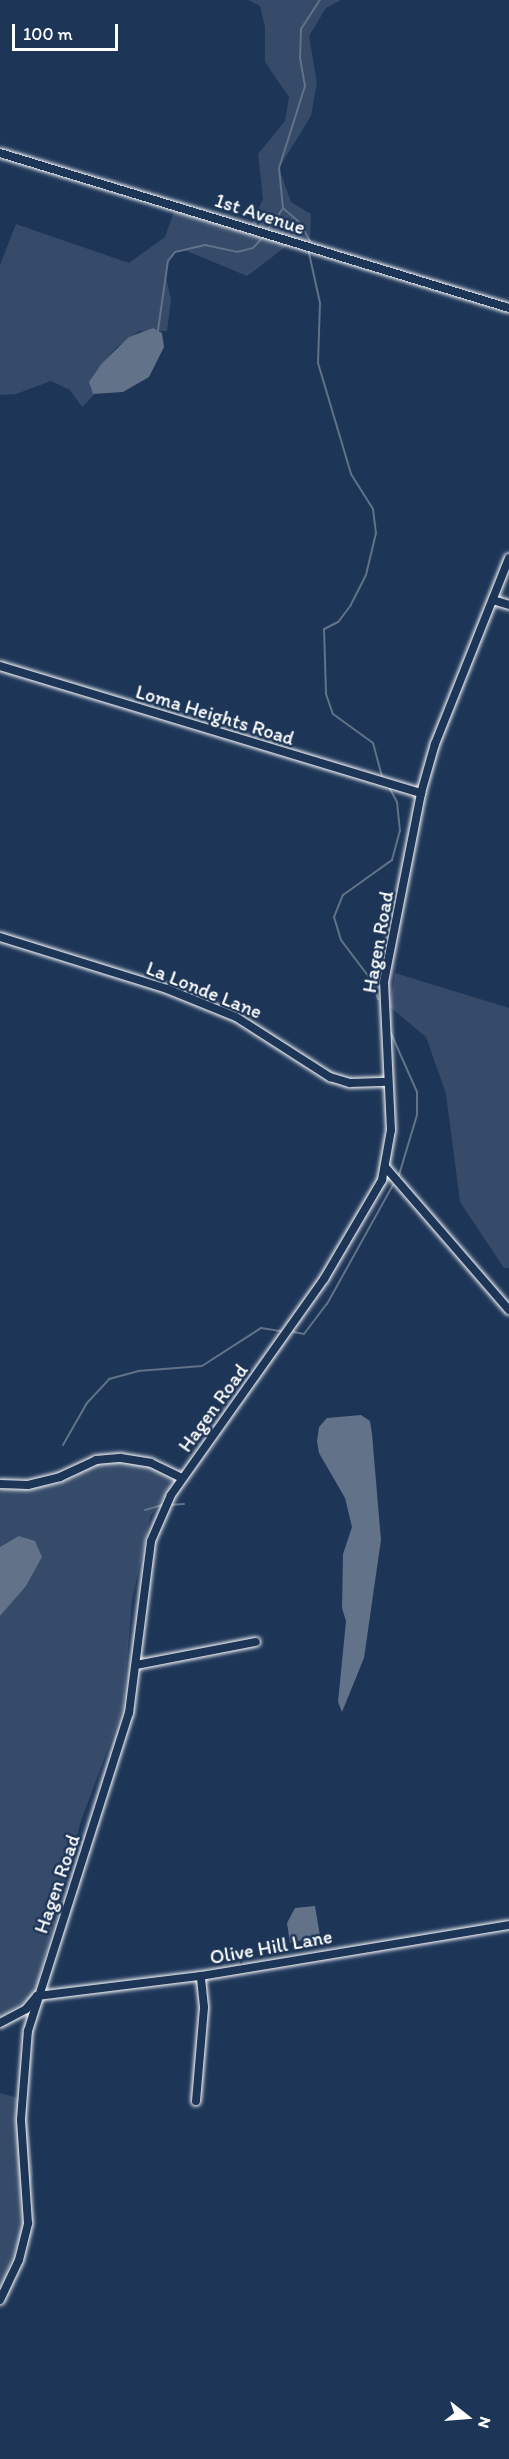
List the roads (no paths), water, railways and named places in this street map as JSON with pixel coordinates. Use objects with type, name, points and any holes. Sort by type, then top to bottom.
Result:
[{"type":"street","name":"1st Avenue","points":[[0,153],[509,308]]},
{"type":"street","name":"Hagen Road","points":[[0,2300],[19,2260],[28,2223],[21,2119],[28,2031],[37,1996],[129,1713],[148,1556],[161,1513],[171,1495],[324,1279],[378,1189],[386,1168],[391,1130],[384,982],[422,793],[435,744],[509,558]]},
{"type":"street","points":[[492,600],[509,605]]},
{"type":"street","name":"Loma Heights Road","points":[[0,666],[422,793]]},
{"type":"street","name":"La Londe Lane","points":[[0,937],[167,989],[236,1017],[330,1077],[350,1083],[387,1082]]},
{"type":"street","points":[[386,1168],[509,1310]]},
{"type":"street","points":[[0,1484],[28,1485],[68,1474],[96,1460],[121,1458],[151,1463],[182,1478]]},
{"type":"street","points":[[136,1665],[256,1642]]},
{"type":"street","name":"Olive Hill Lane","points":[[37,1996],[201,1976],[509,1925]]},
{"type":"street","points":[[196,2101],[204,2007],[201,1976]]},
{"type":"street","points":[[0,2023],[26,2008],[37,1996]]},
{"type":"waterway","points":[[268,229],[283,208],[279,168],[305,86],[300,59],[301,29],[320,0]]},
{"type":"waterway","points":[[284,209],[300,223],[310,241]]},
{"type":"waterway","points":[[158,330],[168,261],[175,252],[205,245],[237,252],[253,248],[261,239]]},
{"type":"waterway","points":[[309,253],[320,303],[318,363],[351,474],[373,509],[376,533],[366,575],[351,605],[338,622],[324,629],[326,694],[333,714],[373,743],[382,776]]},
{"type":"waterway","points":[[378,999],[372,981],[341,940],[334,917],[343,895],[392,860],[400,831],[397,802],[390,789]]},
{"type":"waterway","points":[[390,1031],[417,1092],[417,1115],[399,1175]]},
{"type":"waterway","points":[[294,1332],[304,1334],[327,1304],[393,1185]]},
{"type":"waterway","points":[[63,1445],[87,1403],[109,1379],[138,1371],[202,1366],[261,1328],[281,1331]]},
{"type":"waterway","points":[[169,1505],[184,1504]]},
{"type":"waterway","points":[[145,1510],[163,1505]]}]
